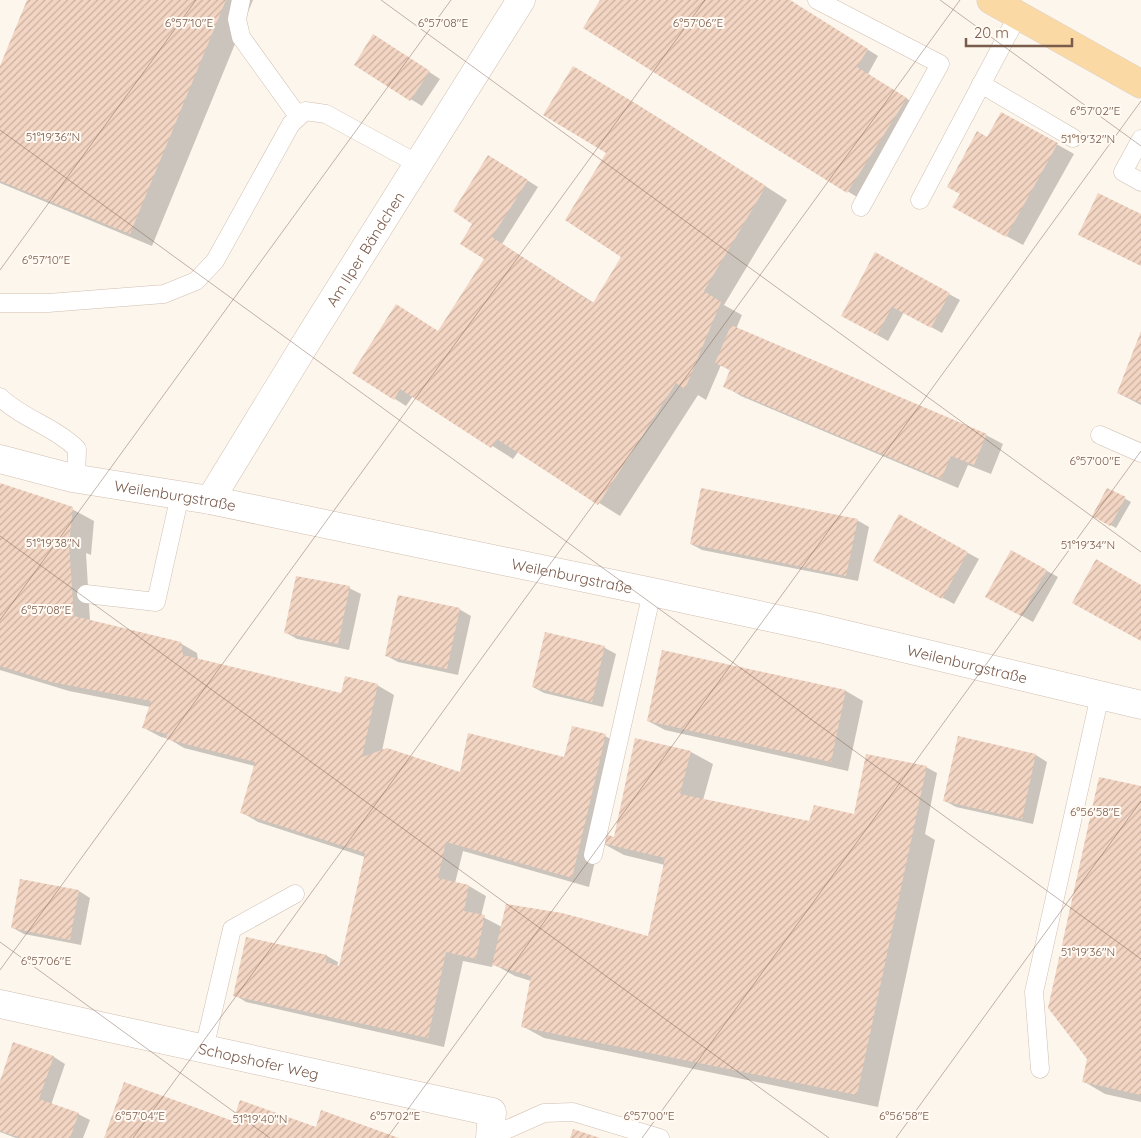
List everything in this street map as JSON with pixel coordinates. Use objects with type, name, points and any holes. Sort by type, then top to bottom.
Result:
[{"type":"main road","points":[[991,0],[1141,84]]},
{"type":"street","name":"Am Ilper Bändchen","points":[[210,500],[521,0]]},
{"type":"street","name":"Weilenburgstraße","points":[[0,459],[76,479],[210,500],[819,628],[1141,705]]},
{"type":"street","name":"Schopshofer Weg","points":[[0,1004],[492,1112],[490,1137]]},
{"type":"lane","points":[[241,0],[236,19],[241,37],[298,116]]},
{"type":"lane","points":[[817,0],[940,64],[861,207]]},
{"type":"lane","points":[[920,200],[1018,15]]},
{"type":"lane","points":[[981,84],[1073,138]]},
{"type":"lane","points":[[0,303],[48,304],[164,294],[196,281],[214,261],[298,116],[305,111],[326,114],[418,164]]},
{"type":"lane","points":[[1141,139],[1124,172],[1141,182]]},
{"type":"lane","points":[[0,397],[25,417],[61,437],[77,449],[76,479]]},
{"type":"lane","points":[[1100,435],[1141,453]]},
{"type":"lane","points":[[86,594],[156,602],[180,495]]},
{"type":"lane","points":[[593,856],[652,592]]},
{"type":"lane","points":[[1040,1069],[1034,992],[1100,695]]},
{"type":"lane","points":[[204,1049],[232,929],[295,894]]},
{"type":"lane","points":[[490,1137],[544,1113],[573,1112],[660,1138]]},
{"type":"building","points":[[27,0],[226,0],[130,234],[0,181],[0,66]]},
{"type":"building","points":[[600,0],[790,0],[868,49],[857,67],[907,98],[847,193],[583,28]]},
{"type":"building","points":[[373,34],[430,71],[410,101],[354,65]]},
{"type":"building","points":[[573,66],[766,186],[704,291],[721,302],[685,389],[676,383],[598,505],[497,439],[491,448],[400,389],[394,400],[352,373],[396,304],[438,331],[484,259],[460,244],[472,224],[453,211],[488,155],[528,180],[492,237],[593,303],[621,257],[565,220],[606,153],[543,115]]},
{"type":"building","points":[[1001,112],[1058,143],[1006,237],[952,207],[960,194],[947,187],[977,131],[987,137]]},
{"type":"building","points":[[1098,193],[1141,214],[1141,266],[1078,235]]},
{"type":"building","points":[[875,252],[950,293],[931,328],[892,307],[877,335],[841,316]]},
{"type":"building","points":[[731,325],[987,434],[974,465],[951,456],[941,479],[723,387],[730,370],[715,363]]},
{"type":"building","points":[[1141,331],[1141,403],[1117,393]]},
{"type":"building","points":[[0,483],[73,507],[69,544],[74,616],[181,642],[183,655],[341,693],[345,676],[378,684],[362,757],[387,748],[460,772],[468,733],[564,757],[572,726],[606,734],[572,878],[446,842],[438,878],[469,885],[464,911],[485,915],[476,959],[446,952],[428,1038],[233,996],[246,937],[327,955],[326,962],[339,966],[365,853],[240,813],[255,762],[166,739],[167,734],[142,728],[151,701],[51,682],[0,666]]},
{"type":"building","points":[[701,488],[858,519],[846,576],[690,544]]},
{"type":"building","points":[[1107,488],[1126,497],[1110,526],[1092,516]]},
{"type":"building","points":[[899,514],[968,552],[942,599],[873,561]]},
{"type":"building","points":[[1011,550],[1047,570],[1021,616],[985,597]]},
{"type":"building","points":[[1096,559],[1141,585],[1141,641],[1072,603]]},
{"type":"building","points":[[296,576],[350,586],[338,644],[284,633]]},
{"type":"building","points":[[398,595],[460,608],[447,669],[385,656]]},
{"type":"building","points":[[545,632],[605,646],[592,702],[532,687]]},
{"type":"building","points":[[662,650],[846,690],[831,762],[647,721]]},
{"type":"building","points":[[958,736],[1036,754],[1022,819],[943,801]]},
{"type":"building","points":[[635,738],[691,751],[680,794],[809,821],[814,805],[854,814],[866,754],[927,766],[857,1095],[521,1027],[531,976],[492,965],[506,904],[562,913],[648,936],[665,858],[601,843],[602,833],[614,837]]},
{"type":"building","points":[[1099,777],[1141,786],[1141,1095],[1082,1082],[1087,1059],[1048,1008]]},
{"type":"building","points":[[20,879],[79,890],[70,940],[11,928]]},
{"type":"building","points":[[13,1042],[54,1056],[39,1099],[79,1113],[70,1138],[21,1138],[0,1131],[0,1081]]},
{"type":"building","points":[[124,1082],[233,1121],[240,1100],[316,1127],[321,1110],[399,1138],[104,1138]]},
{"type":"building","points":[[573,1129],[600,1138],[570,1138]]}]
